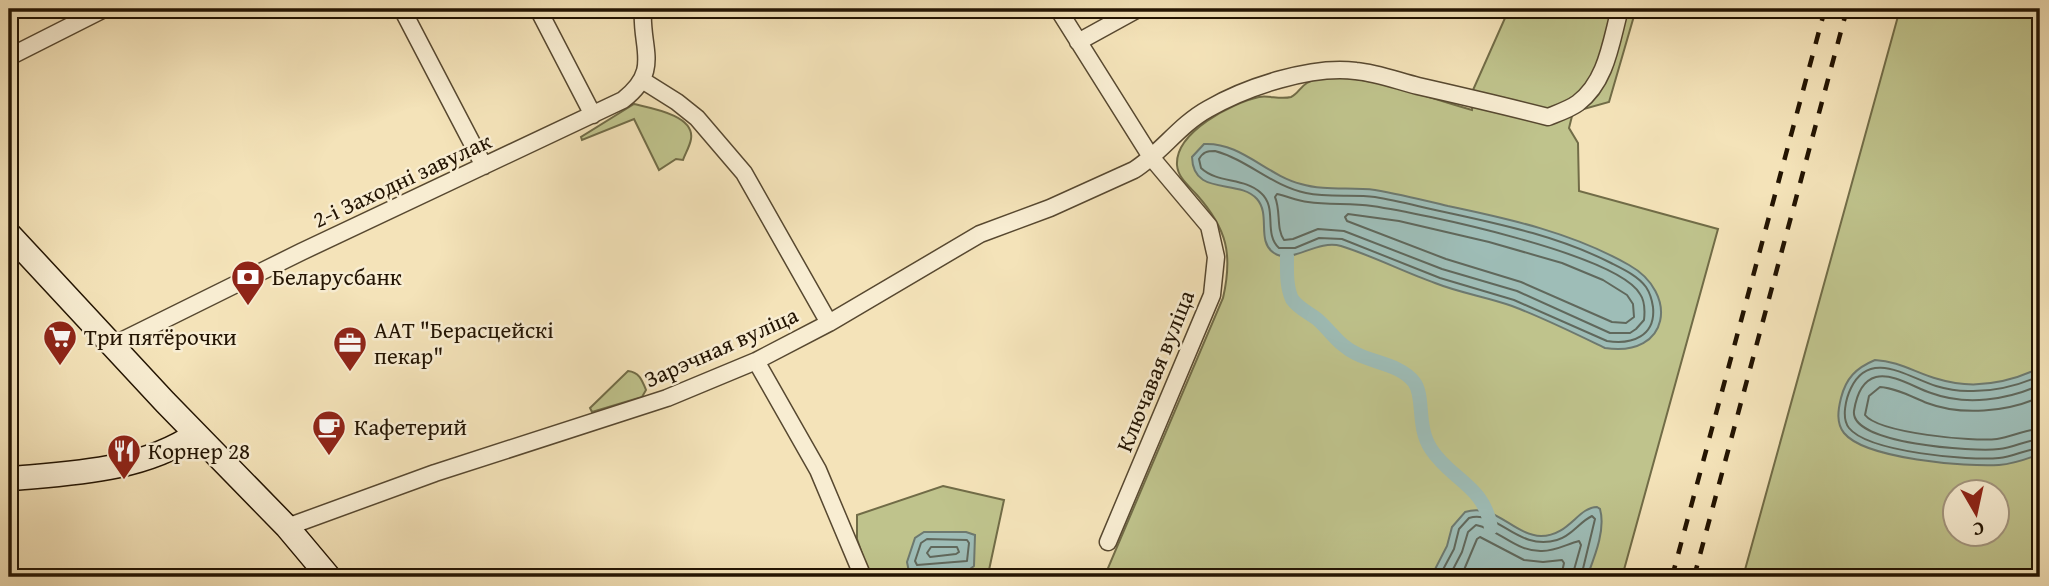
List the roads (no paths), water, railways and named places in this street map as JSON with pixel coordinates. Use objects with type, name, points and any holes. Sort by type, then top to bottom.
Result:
[{"type":"main road","points":[[9,234],[111,346],[287,527],[328,577]]},
{"type":"main road","points":[[9,479],[139,462],[167,451],[196,434]]},
{"type":"street","points":[[9,57],[104,9]]},
{"type":"street","points":[[402,9],[484,166]]},
{"type":"street","points":[[538,9],[593,115]]},
{"type":"street","points":[[643,9],[648,63],[642,80],[677,102],[696,118],[744,173],[829,323]]},
{"type":"street","name":"Ключавая вуліца","points":[[1058,9],[1151,157],[1209,226],[1216,257],[1212,295],[1108,542]]},
{"type":"street","points":[[1078,42],[1138,9]]},
{"type":"street","name":"Зарэчная вуліца","points":[[287,527],[435,473],[667,398],[756,361],[829,323],[980,234],[1134,170],[1183,125],[1237,95],[1317,71],[1356,70],[1548,117],[1577,104],[1593,90],[1604,69],[1620,9]]},
{"type":"street","name":"2-і Заходні завулак","points":[[111,346],[301,252],[623,100],[642,80]]},
{"type":"street","points":[[756,361],[818,470],[863,577]]},
{"type":"water","points":[[1204,144],[1230,148],[1276,174],[1301,184],[1402,195],[1518,222],[1586,244],[1629,265],[1645,277],[1661,306],[1660,321],[1654,334],[1643,343],[1627,348],[1605,348],[1512,306],[1444,286],[1341,246],[1323,246],[1281,256],[1274,253],[1266,242],[1263,213],[1257,199],[1239,189],[1208,182],[1194,169],[1192,157]]},
{"type":"water","points":[[1875,360],[1964,384],[2003,381],[2040,368],[2040,454],[2004,464],[1941,463],[1894,455],[1855,442],[1844,433],[1840,425],[1841,398],[1853,374]]},
{"type":"water","points":[[1597,507],[1601,517],[1600,535],[1587,577],[1431,577],[1447,546],[1452,527],[1465,512],[1486,511],[1522,530],[1541,536],[1559,531],[1590,508]]},
{"type":"water","points":[[924,532],[966,532],[975,535],[974,566],[970,569],[909,572],[907,562],[915,538]]},
{"type":"waterway","points":[[1287,256],[1289,289],[1297,305],[1317,319],[1351,351],[1395,368],[1414,382],[1419,395],[1426,440],[1439,460],[1482,502],[1491,528]]},
{"type":"railway","points":[[1672,577],[1825,9]]},
{"type":"railway","points":[[1694,577],[1847,9]]},
{"type":"place","name":"Беларусбанк","points":[[248,307]]},
{"type":"place","name":"Три пятёрочки","points":[[60,367]]},
{"type":"place","name":"ААТ \"Берасцейскі пекар\"","points":[[350,373]]},
{"type":"place","name":"Кафетерий","points":[[329,457]]},
{"type":"place","name":"Корнер 28","points":[[124,481]]}]
